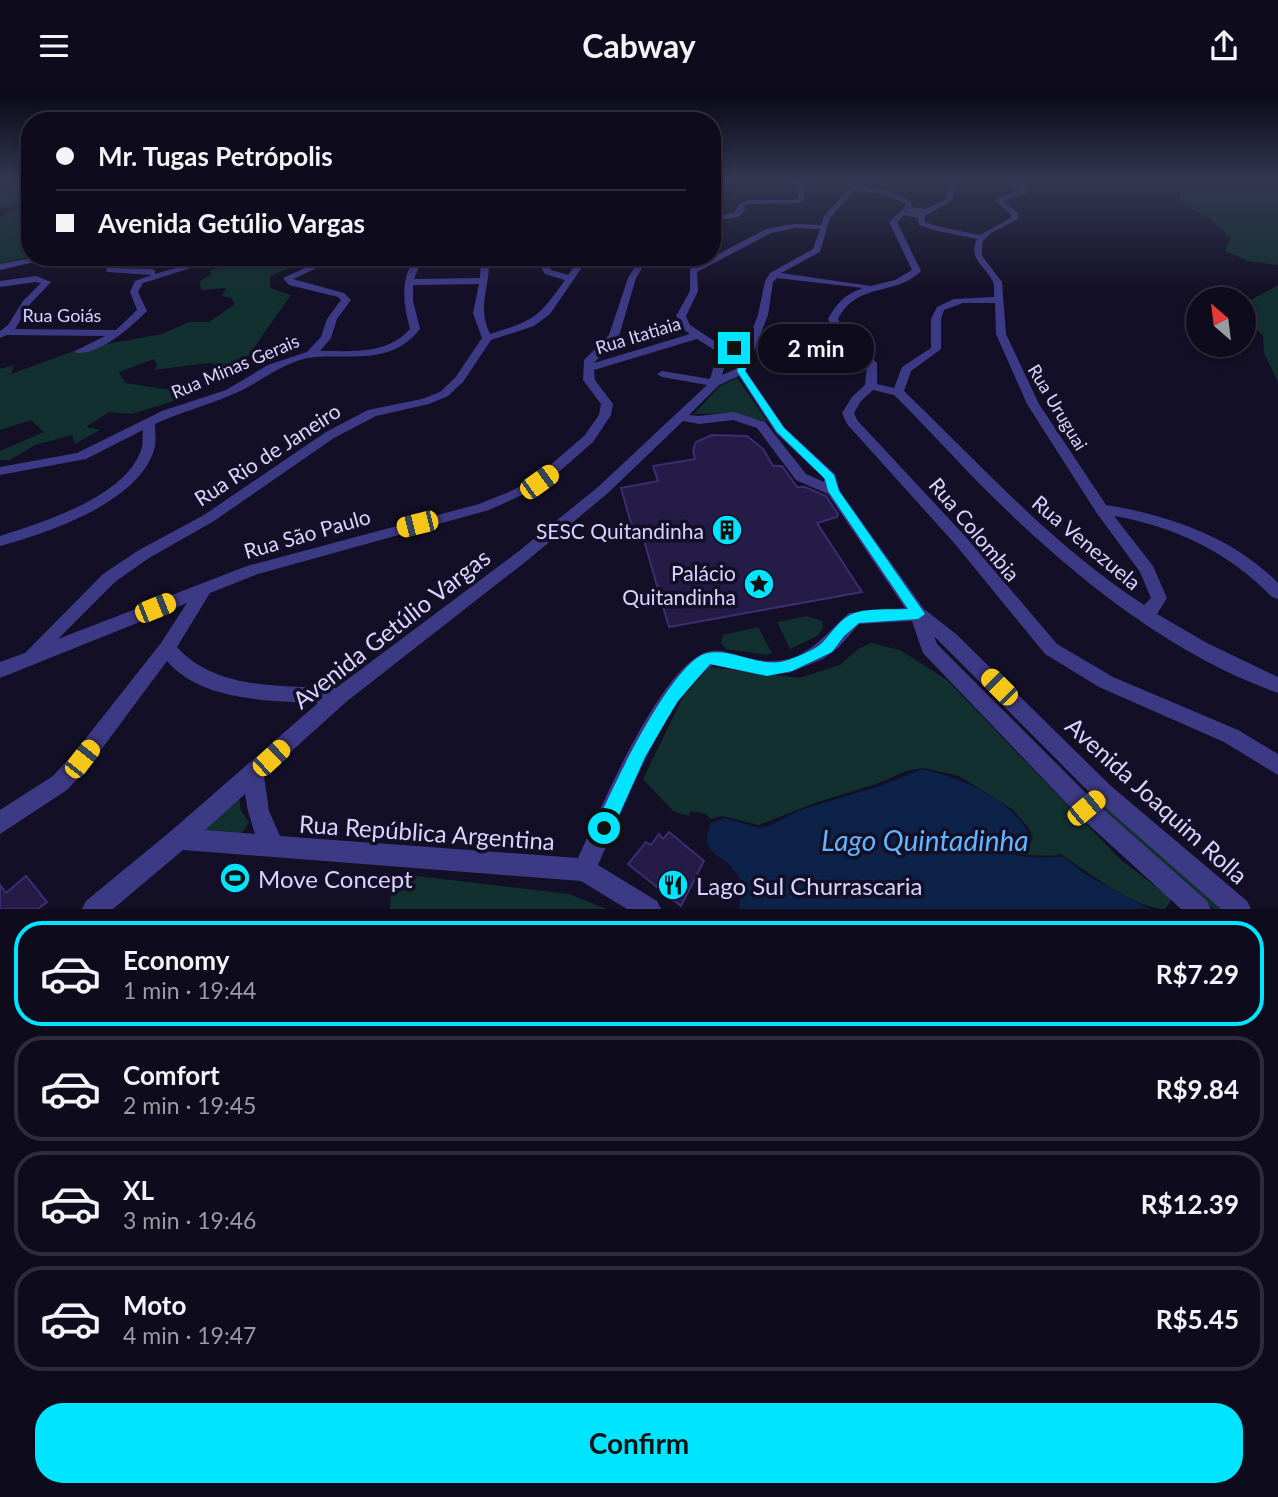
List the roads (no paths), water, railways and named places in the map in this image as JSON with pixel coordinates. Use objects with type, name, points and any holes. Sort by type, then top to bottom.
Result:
[{"type":"street","points":[[741,371],[762,315],[766,287],[773,275],[814,252],[822,227],[830,217]]},
{"type":"street","points":[[773,275],[867,286],[901,281],[917,271],[908,248],[893,226],[897,217]]},
{"type":"street","points":[[923,217],[922,223],[934,228],[981,237],[1014,217]]},
{"type":"street","points":[[721,256],[774,229],[822,227]]},
{"type":"street","name":"Rua Uruguai","points":[[981,237],[978,256],[996,277],[1000,288],[1000,334],[1010,359],[1037,412],[1101,509],[1147,570],[1155,587],[1159,598],[1154,607],[1143,615]]},
{"type":"street","points":[[0,267],[21,263]]},
{"type":"street","points":[[112,266],[110,270],[172,271],[190,266]]},
{"type":"street","name":"Rua Minas Gerais","points":[[0,471],[81,456],[149,422],[229,392],[272,367],[311,354],[326,338],[332,319],[345,300],[341,295],[292,283],[287,278],[316,266]]},
{"type":"street","points":[[311,354],[375,352],[405,342],[415,328],[408,305],[408,282],[415,266]]},
{"type":"street","points":[[487,266],[476,313],[487,338],[541,319],[554,305],[578,266]]},
{"type":"street","points":[[544,266],[548,272],[569,278]]},
{"type":"street","points":[[588,368],[592,354],[614,336],[632,278],[639,266]]},
{"type":"street","points":[[700,266],[692,275],[694,291],[681,316],[686,327],[723,351],[749,349]]},
{"type":"street","name":"Rua Goiás","points":[[80,351],[119,333],[142,311],[134,292],[135,285],[172,271]]},
{"type":"street","points":[[0,284],[36,279],[47,282],[26,303],[18,320],[3,334]]},
{"type":"street","points":[[408,282],[482,281]]},
{"type":"street","points":[[867,286],[838,308],[833,319],[840,333],[872,363],[870,386],[898,392],[906,369],[936,349],[938,310],[957,302],[998,300]]},
{"type":"street","name":"Rua Goiás","points":[[3,334],[119,333]]},
{"type":"street","name":"Rua Itatiaia","points":[[588,368],[698,335]]},
{"type":"street","name":"Rua Rio de Janeiro","points":[[0,676],[27,659],[109,578],[144,554],[209,518],[330,435],[372,413],[414,405],[444,394],[459,380],[487,338]]},
{"type":"street","points":[[662,374],[715,383],[723,351]]},
{"type":"street","name":"Rua São Paulo","points":[[27,659],[206,587],[279,562],[484,507],[539,482],[589,439],[605,415],[607,404],[589,380],[588,368]]},
{"type":"street","name":"Avenida Getúlio Vargas","points":[[93,909],[179,839],[339,696],[481,585],[524,555],[603,490],[715,383],[741,371]]},
{"type":"street","name":"Avenida Joaquim Rolla","points":[[741,371],[786,455],[801,477],[834,491]]},
{"type":"street","name":"Rua Colombia","points":[[870,386],[850,406],[851,421],[960,540],[1040,639],[1093,676],[1231,736],[1278,765]]},
{"type":"street","name":"Rua Venezuela","points":[[898,392],[931,422],[1000,496],[1143,615],[1209,655],[1278,685]]},
{"type":"street","name":"Avenida Joaquim Rolla","points":[[682,417],[699,420],[734,417],[761,425],[775,431],[825,471],[834,491],[918,614],[929,648],[1086,808],[1199,909]]},
{"type":"street","points":[[0,541],[64,519],[110,494],[144,459],[149,422]]},
{"type":"street","points":[[786,455],[802,451]]},
{"type":"street","points":[[1101,509],[1154,519],[1186,533],[1253,568],[1278,593]]},
{"type":"street","points":[[0,823],[60,783],[167,648],[206,587]]},
{"type":"street","points":[[584,870],[639,752],[672,697],[706,659],[717,658],[767,670],[792,665],[827,648],[839,632],[855,618],[918,614]]},
{"type":"street","name":"Avenida Joaquim Rolla","points":[[918,614],[950,639],[1104,793],[1239,909]]},
{"type":"street","points":[[167,648],[188,670],[209,680],[286,694],[339,696]]},
{"type":"street","points":[[0,670],[27,659]]},
{"type":"street","points":[[978,700],[999,687]]},
{"type":"street","name":"Rua República Argentina","points":[[254,773],[256,809],[263,830],[274,848]]},
{"type":"street","points":[[1086,808],[1104,793]]},
{"type":"street","name":"Rua República Argentina","points":[[179,839],[584,870],[649,909]]},
{"type":"water","name":"Lago Quintadinha","points":[[922,769],[954,778],[985,792],[1012,812],[1032,839],[1027,845],[1012,844],[1016,855],[1063,856],[1085,874],[1149,909],[739,909],[741,888],[738,876],[727,862],[714,853],[707,842],[711,823],[724,818],[760,828],[769,826],[800,810],[880,786]]},
{"type":"place","name":"SESC Quitandinha","points":[[727,530]]},
{"type":"place","name":"Palácio Quitandinha","points":[[759,584]]},
{"type":"place","name":"Move Concept","points":[[235,878]]},
{"type":"place","name":"Lago Sul Churrascaria","points":[[673,885]]}]
